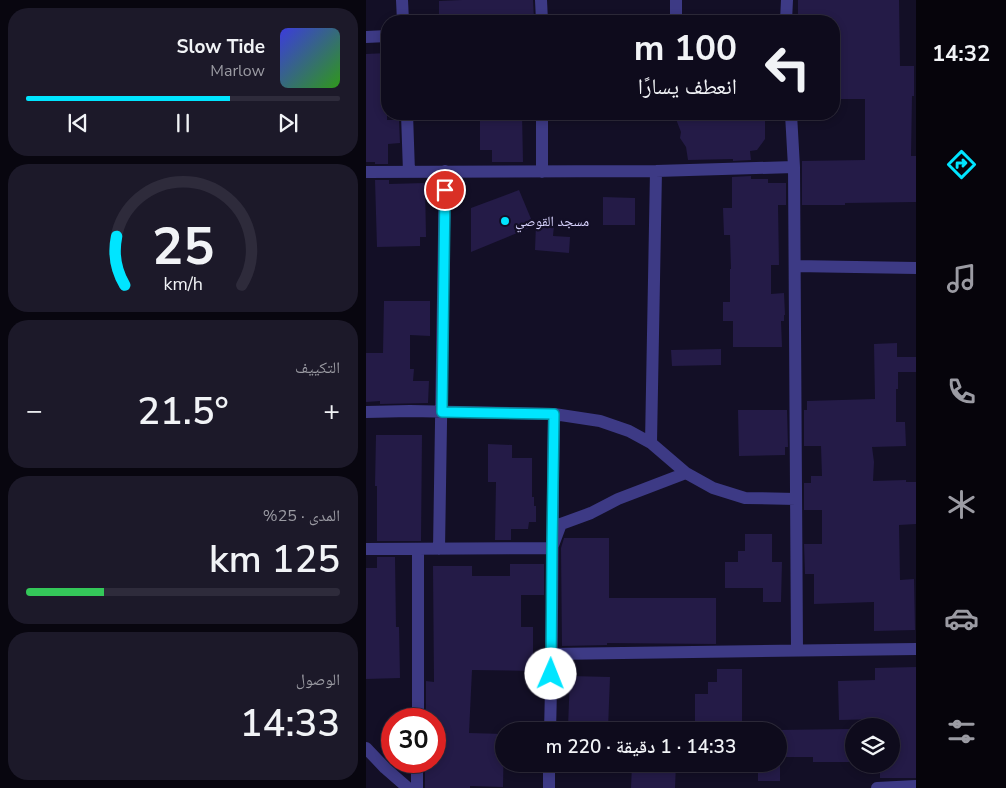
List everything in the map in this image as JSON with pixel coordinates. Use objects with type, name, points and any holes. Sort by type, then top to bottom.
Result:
[{"type":"street","points":[[402,0],[403,15]]},
{"type":"street","points":[[542,0],[542,15]]},
{"type":"street","points":[[676,0],[676,15]]},
{"type":"street","points":[[786,15],[787,0]]},
{"type":"street","points":[[366,37],[381,36]]},
{"type":"street","points":[[407,120],[409,172]]},
{"type":"street","points":[[542,120],[542,172]]},
{"type":"street","points":[[791,120],[794,167],[797,650]]},
{"type":"street","points":[[366,172],[656,171],[794,167]]},
{"type":"street","points":[[439,550],[445,171]]},
{"type":"street","points":[[651,443],[656,171]]},
{"type":"street","points":[[795,266],[916,268]]},
{"type":"street","points":[[366,412],[554,414],[600,421],[629,431],[651,443],[686,473],[713,488],[745,498],[796,499]]},
{"type":"street","points":[[550,722],[554,414]]},
{"type":"street","points":[[552,548],[561,524],[592,513],[618,499],[686,473]]},
{"type":"street","points":[[366,549],[552,548]]},
{"type":"street","points":[[418,549],[418,708]]},
{"type":"street","points":[[552,654],[916,649]]},
{"type":"street","points":[[366,748],[408,788]]},
{"type":"street","points":[[548,788],[549,772]]},
{"type":"street","points":[[417,788],[418,773]]},
{"type":"street","points":[[876,788],[916,786]]},
{"type":"building","points":[[533,0],[534,15],[439,15],[439,1]]},
{"type":"building","points":[[798,0],[899,0],[900,66],[914,66],[911,156],[916,156],[916,202],[802,205],[802,161],[865,160],[865,99],[840,99],[840,15],[798,15]]},
{"type":"building","points":[[381,53],[381,120],[399,120],[400,143],[388,144],[388,164],[366,162],[366,54]]},
{"type":"building","points":[[480,120],[522,120],[523,162],[492,162],[492,150],[480,150]]},
{"type":"building","points":[[676,120],[765,120],[765,139],[757,150],[750,151],[751,160],[688,160],[686,147],[680,138],[681,132]]},
{"type":"building","points":[[751,176],[751,179],[768,179],[768,183],[786,183],[786,205],[778,205],[779,265],[771,265],[771,294],[784,293],[785,315],[784,321],[781,321],[782,347],[733,347],[733,321],[723,321],[723,302],[730,302],[731,269],[730,235],[724,235],[723,208],[732,208],[732,177]]},
{"type":"building","points":[[375,180],[389,180],[389,184],[425,183],[426,237],[420,237],[420,246],[377,247]]},
{"type":"building","points":[[519,190],[534,226],[471,252],[471,208]]},
{"type":"building","points":[[603,197],[635,198],[635,225],[603,225]]},
{"type":"building","points":[[536,224],[554,225],[553,236],[570,237],[569,253],[535,250]]},
{"type":"building","points":[[384,301],[430,301],[430,336],[410,335],[410,369],[414,369],[413,381],[429,381],[428,403],[380,404],[380,401],[366,402],[366,353],[383,353]]},
{"type":"building","points":[[897,343],[897,357],[916,357],[916,372],[898,372],[898,389],[896,389],[896,422],[905,422],[906,446],[872,447],[874,462],[873,481],[906,480],[906,482],[916,482],[916,524],[899,525],[900,580],[914,579],[915,630],[874,631],[874,602],[814,604],[814,574],[805,574],[804,544],[822,544],[822,510],[804,510],[804,483],[811,483],[811,476],[822,476],[821,446],[804,446],[804,410],[807,410],[807,401],[875,399],[874,344]]},
{"type":"building","points":[[721,349],[721,365],[672,366],[671,350]]},
{"type":"building","points":[[738,410],[787,410],[788,447],[785,447],[785,455],[739,456]]},
{"type":"building","points":[[376,435],[422,435],[421,541],[377,541]]},
{"type":"building","points":[[488,444],[512,445],[512,458],[532,458],[532,497],[534,497],[534,506],[536,506],[536,522],[529,522],[528,529],[511,529],[511,540],[495,540],[496,482],[488,482]]},
{"type":"building","points":[[745,534],[772,534],[772,562],[782,562],[781,602],[763,602],[763,588],[725,588],[725,562],[738,562],[738,551],[745,551]]},
{"type":"building","points":[[564,538],[609,538],[609,598],[716,598],[716,644],[607,643],[607,645],[562,646],[561,548]]},
{"type":"building","points":[[377,557],[395,557],[396,627],[399,627],[400,678],[366,679],[366,568],[377,568]]},
{"type":"building","points":[[510,564],[544,564],[544,595],[521,595],[521,627],[533,627],[533,671],[472,670],[469,733],[495,734],[495,772],[503,772],[503,787],[425,788],[425,773],[446,773],[446,708],[426,708],[426,681],[434,682],[433,566],[472,566],[472,576],[510,576]]},
{"type":"building","points":[[916,667],[916,778],[880,778],[880,773],[900,773],[900,718],[845,718],[845,720],[839,720],[838,681],[875,680],[875,668]]},
{"type":"building","points":[[717,669],[742,669],[742,722],[695,722],[695,694],[708,694],[708,682],[717,682]]},
{"type":"building","points":[[570,676],[610,677],[608,722],[568,722]]},
{"type":"building","points":[[845,729],[845,762],[813,762],[813,757],[787,757],[787,730]]},
{"type":"building","points":[[632,772],[676,772],[675,788],[631,788]]},
{"type":"building","points":[[758,772],[780,772],[780,781],[758,781]]},
{"type":"place","name":"مسجد القوصي","points":[[505,221]]},
{"type":"route","points":[[445,190],[442,412],[554,414],[551,674]]}]
